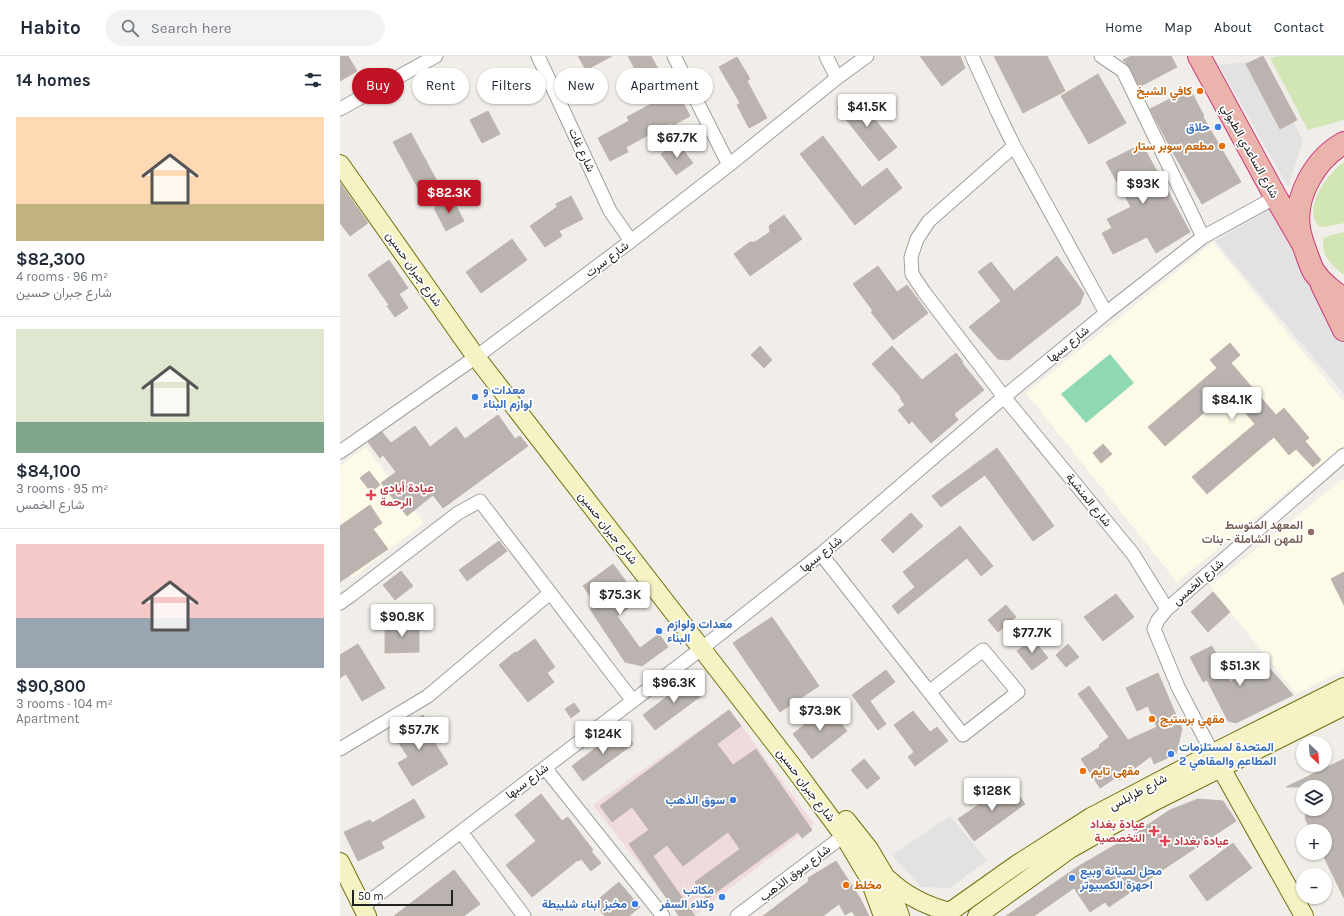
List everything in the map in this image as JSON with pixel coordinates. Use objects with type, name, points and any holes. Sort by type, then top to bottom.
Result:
[{"type":"highway","name":"شارع الساعدي الطبولي","points":[[1199,56],[1303,244]]},
{"type":"highway","points":[[1344,143],[1323,159],[1312,174],[1304,190],[1299,209],[1299,227],[1303,244],[1314,272],[1326,292],[1344,330]]},
{"type":"highway","points":[[1314,272],[1326,286],[1344,298]]},
{"type":"main road","name":"شارع جبران حسين","points":[[340,164],[476,357],[787,759],[838,808],[849,832]]},
{"type":"main road","name":"شارع طرابلس","points":[[976,916],[1070,849],[1153,802],[1216,761],[1344,687]]},
{"type":"main road","name":"شارع طرابلس","points":[[947,914],[1016,866],[1091,817],[1344,706]]},
{"type":"main road","points":[[1216,761],[1304,916]]},
{"type":"main road","points":[[849,832],[869,849],[885,876],[894,896],[900,916]]},
{"type":"main road","points":[[849,832],[869,878],[883,916]]},
{"type":"main road","points":[[340,862],[365,912]]},
{"type":"main road","points":[[885,876],[899,889],[915,899],[947,914]]},
{"type":"street","points":[[340,109],[436,56]]},
{"type":"street","name":"شارع غات","points":[[538,56],[610,211],[632,241]]},
{"type":"street","points":[[674,56],[729,165]]},
{"type":"street","points":[[826,56],[837,78]]},
{"type":"street","name":"شارع سرت","points":[[340,452],[476,357],[632,241],[837,78],[867,56]]},
{"type":"street","points":[[972,56],[1014,146],[1106,313]]},
{"type":"street","points":[[1101,56],[1123,71],[1203,237]]},
{"type":"street","name":"شارع المنشية","points":[[1014,146],[929,221],[917,239],[911,257],[912,274],[1004,397],[1133,554],[1167,609]]},
{"type":"street","name":"شارع سبها","points":[[365,912],[461,832],[701,649],[822,554],[1004,397],[1106,313],[1203,237],[1276,197]]},
{"type":"street","name":"شارع الخمس","points":[[1216,761],[1178,687],[1154,629],[1158,620],[1167,609],[1344,455]]},
{"type":"street","points":[[340,603],[458,513],[480,501],[633,701]]},
{"type":"street","points":[[822,554],[963,736],[1018,692],[983,650],[929,692]]},
{"type":"street","points":[[340,749],[428,696],[550,593]]},
{"type":"street","points":[[545,768],[663,916]]},
{"type":"street","points":[[461,832],[524,916]]},
{"type":"street","name":"شارع سوق الذهب","points":[[737,916],[849,832]]},
{"type":"shaded area","points":[[1263,60],[1303,141],[1288,187],[1219,65]]},
{"type":"shaded area","points":[[1271,209],[1344,345],[1344,394],[1215,241]]},
{"type":"shaded area","points":[[1213,242],[1344,402],[1344,445],[1177,582],[1026,393]]},
{"type":"shaded area","name":"عيادة أيادي الرحمة","points":[[366,447],[424,523],[352,578],[340,562],[340,466]]},
{"type":"shaded area","name":"المعهد المتوسط للمهن الشاملة - بنات","points":[[1344,478],[1344,670],[1296,694],[1210,586]]},
{"type":"shaded area","points":[[729,709],[814,824],[694,916],[680,916],[593,805]]},
{"type":"shaded area","points":[[950,816],[987,860],[950,888],[921,887],[892,855]]},
{"type":"green space","points":[[1278,56],[1344,56],[1344,120],[1308,130],[1270,58]]},
{"type":"green space","points":[[1344,162],[1344,223],[1323,227],[1319,226],[1314,219],[1313,211],[1317,195],[1332,172]]},
{"type":"green space","points":[[1344,232],[1344,275],[1328,259],[1323,249],[1323,244],[1324,238]]},
{"type":"green space","points":[[1110,354],[1134,383],[1086,423],[1061,394]]},
{"type":"building","points":[[340,56],[348,56],[355,68],[352,68],[352,74],[340,81]]},
{"type":"building","points":[[578,56],[612,56],[590,68],[585,68]]},
{"type":"building","points":[[628,56],[651,56],[658,68],[634,68]]},
{"type":"building","points":[[920,56],[960,56],[965,68],[942,86]]},
{"type":"building","points":[[994,56],[1047,56],[1065,91],[1023,113]]},
{"type":"building","points":[[1131,56],[1171,56],[1177,67],[1139,87],[1130,68],[1123,60]]},
{"type":"building","points":[[1263,56],[1297,120],[1280,129],[1246,64]]},
{"type":"building","points":[[737,57],[750,79],[747,81],[767,118],[749,128],[737,105],[740,103],[719,67]]},
{"type":"building","points":[[1098,74],[1126,123],[1089,144],[1061,96]]},
{"type":"building","points":[[1190,89],[1204,116],[1203,117],[1241,182],[1202,204],[1150,109]]},
{"type":"building","points":[[855,95],[897,147],[879,161],[837,108]]},
{"type":"building","points":[[651,104],[684,104],[690,116],[672,126],[671,123],[626,147],[628,152],[610,161],[598,138],[629,121],[627,117]]},
{"type":"building","points":[[488,111],[500,134],[482,143],[470,120]]},
{"type":"building","points":[[411,133],[438,183],[420,192],[393,142]]},
{"type":"building","points":[[823,136],[862,187],[887,168],[902,188],[855,225],[800,154]]},
{"type":"building","points":[[677,142],[693,163],[676,175],[661,154]]},
{"type":"building","points":[[1142,144],[1190,232],[1156,253],[1147,237],[1113,254],[1102,233],[1112,228],[1107,219],[1131,207],[1106,162]]},
{"type":"building","points":[[340,183],[368,223],[350,236],[340,223]]},
{"type":"building","points":[[571,196],[583,219],[559,231],[562,236],[545,247],[530,226],[557,207],[556,204]]},
{"type":"building","points":[[452,198],[464,221],[446,231],[434,208]]},
{"type":"building","points":[[784,215],[802,239],[750,276],[734,254],[750,242],[755,242],[770,232],[769,226]]},
{"type":"building","points":[[512,239],[527,260],[481,293],[466,272]]},
{"type":"building","points":[[1057,256],[1084,293],[1080,304],[1009,360],[998,359],[969,327],[1001,301],[978,272],[991,262],[1014,291]]},
{"type":"building","points":[[389,260],[408,288],[399,294],[408,308],[395,317],[387,306],[389,305],[368,275]]},
{"type":"building","points":[[878,266],[897,292],[907,285],[928,313],[893,340],[871,312],[873,311],[853,284]]},
{"type":"building","points":[[1230,343],[1240,355],[1231,363],[1276,415],[1284,408],[1309,438],[1305,441],[1321,460],[1313,467],[1296,449],[1289,455],[1274,437],[1207,494],[1192,477],[1255,424],[1228,392],[1165,446],[1148,427],[1217,368],[1210,360]]},
{"type":"building","points":[[760,346],[772,360],[764,368],[751,355]]},
{"type":"building","points":[[892,346],[922,380],[956,353],[963,362],[962,363],[984,390],[954,414],[958,420],[931,443],[912,421],[909,424],[898,410],[905,405],[900,398],[901,397],[872,364]]},
{"type":"building","points":[[498,415],[515,439],[520,436],[528,446],[443,508],[433,495],[407,516],[381,483],[396,472],[383,455],[380,458],[368,442],[382,432],[391,443],[415,426],[430,447],[456,427],[465,439]]},
{"type":"building","points":[[1103,444],[1112,454],[1101,463],[1093,453]]},
{"type":"building","points":[[997,448],[1054,526],[1033,541],[985,475],[941,507],[932,496]]},
{"type":"building","points":[[369,471],[380,485],[371,492],[360,478]]},
{"type":"building","points":[[370,505],[382,523],[373,529],[388,549],[340,582],[340,526]]},
{"type":"building","points":[[911,513],[923,526],[893,553],[881,540]]},
{"type":"building","points":[[960,526],[993,566],[981,576],[967,558],[898,614],[892,606],[915,587],[903,572]]},
{"type":"building","points":[[499,541],[507,551],[467,581],[459,570]]},
{"type":"building","points":[[613,564],[640,600],[617,616],[640,648],[659,634],[668,647],[642,666],[625,662],[590,609],[596,604],[583,586]]},
{"type":"building","points":[[401,571],[413,586],[395,600],[383,585]]},
{"type":"building","points":[[1344,572],[1344,605],[1331,579]]},
{"type":"building","points":[[1213,592],[1230,612],[1208,632],[1191,612]]},
{"type":"building","points":[[1116,594],[1134,617],[1103,641],[1084,617]]},
{"type":"building","points":[[1006,605],[1016,617],[998,632],[988,620]]},
{"type":"building","points":[[772,617],[819,686],[780,712],[733,643]]},
{"type":"building","points":[[419,622],[419,652],[385,653],[385,623]]},
{"type":"building","points":[[535,639],[555,667],[547,673],[554,682],[528,702],[499,665]]},
{"type":"building","points":[[1033,639],[1048,658],[1032,670],[1017,651]]},
{"type":"building","points":[[358,644],[385,688],[362,701],[346,674],[340,678],[340,655]]},
{"type":"building","points":[[1068,644],[1079,657],[1066,667],[1056,655]]},
{"type":"building","points":[[1212,646],[1230,682],[1264,662],[1293,695],[1236,723],[1228,721],[1207,680],[1203,682],[1190,657]]},
{"type":"building","points":[[886,670],[895,682],[870,701],[886,724],[878,730],[852,695]]},
{"type":"building","points":[[1158,673],[1182,729],[1176,754],[1154,764],[1151,756],[1119,780],[1117,777],[1100,788],[1081,759],[1100,747],[1099,745],[1109,737],[1078,694],[1089,686],[1128,740],[1157,727],[1148,706],[1137,711],[1126,688]]},
{"type":"building","points":[[693,677],[705,693],[655,730],[643,715]]},
{"type":"building","points":[[574,703],[580,711],[571,718],[565,709]]},
{"type":"building","points":[[827,706],[847,731],[812,759],[793,734]]},
{"type":"building","points":[[729,710],[741,726],[717,744],[733,765],[756,749],[812,830],[802,838],[798,832],[707,899],[695,882],[740,849],[728,832],[683,866],[667,845],[653,856],[695,916],[679,916],[629,844],[649,830],[632,807],[612,822],[600,806]]},
{"type":"building","points":[[913,711],[930,732],[937,727],[948,741],[915,766],[908,757],[914,752],[894,725]]},
{"type":"building","points":[[423,715],[431,727],[427,730],[448,764],[412,786],[398,763],[408,757],[393,734]]},
{"type":"building","points":[[622,728],[633,744],[583,781],[572,766]]},
{"type":"building","points":[[864,759],[880,778],[867,789],[851,770]]},
{"type":"building","points":[[1344,759],[1344,898],[1332,873],[1332,868],[1329,868],[1325,860],[1332,860],[1332,824],[1308,824],[1305,818],[1306,816],[1332,816],[1332,780],[1300,780],[1317,772],[1332,772],[1332,765]]},
{"type":"building","points":[[1296,782],[1296,787],[1286,787]]},
{"type":"building","points":[[1010,783],[1025,804],[974,841],[958,819]]},
{"type":"building","points":[[541,794],[562,821],[568,817],[601,863],[591,871],[581,859],[579,861],[578,860],[532,897],[506,865],[536,841],[515,815]]},
{"type":"building","points":[[414,799],[425,817],[381,842],[384,848],[358,861],[344,832],[370,820],[372,823]]},
{"type":"building","points":[[1198,799],[1223,801],[1236,821],[1109,907],[1105,902],[1090,912],[1074,888],[1034,916],[1006,916],[1079,866],[1134,834],[1170,810]]},
{"type":"building","points":[[1233,843],[1252,868],[1207,901],[1189,876]]},
{"type":"building","points":[[836,861],[860,898],[869,916],[855,916],[852,911],[845,915],[839,904],[823,916],[763,916],[809,881],[808,878]]},
{"type":"building","points":[[454,870],[480,904],[464,916],[394,916]]},
{"type":"building","points":[[619,882],[640,907],[629,916],[605,916],[594,903]]},
{"type":"place","name":"كافي الشيخ","points":[[1200,91]]},
{"type":"place","name":"حلاق","points":[[1218,127]]},
{"type":"place","name":"مطعم سوبر ستار","points":[[1222,146]]},
{"type":"place","name":"معدات و لوازم البناء","points":[[475,397]]},
{"type":"place","name":"عيادة أيادي الرحمة","points":[[371,495]]},
{"type":"place","name":"المعهد المتوسط للمهن الشاملة - بنات","points":[[1311,532]]},
{"type":"place","name":"معدات ولوازم البناء","points":[[659,631]]},
{"type":"place","name":"مقهي برستيج","points":[[1152,719]]},
{"type":"place","name":"المتحدة لمستلزمات المطاعم والمقاهي 2","points":[[1171,754]]},
{"type":"place","name":"مقهى تايم","points":[[1083,771]]},
{"type":"place","name":"سوق الذهب","points":[[733,800]]},
{"type":"place","name":"عيادة بغداد التخصصية","points":[[1154,831]]},
{"type":"place","name":"عيادة بغداد","points":[[1165,841]]},
{"type":"place","name":"محل لصيانة وبيع احهزة الكمبيوتر","points":[[1072,878]]},
{"type":"place","name":"مخلط","points":[[846,885]]},
{"type":"place","name":"مكاتب وكلاء السفر","points":[[722,897]]},
{"type":"place","name":"مخبز ابناء شليبطة","points":[[635,904]]}]
